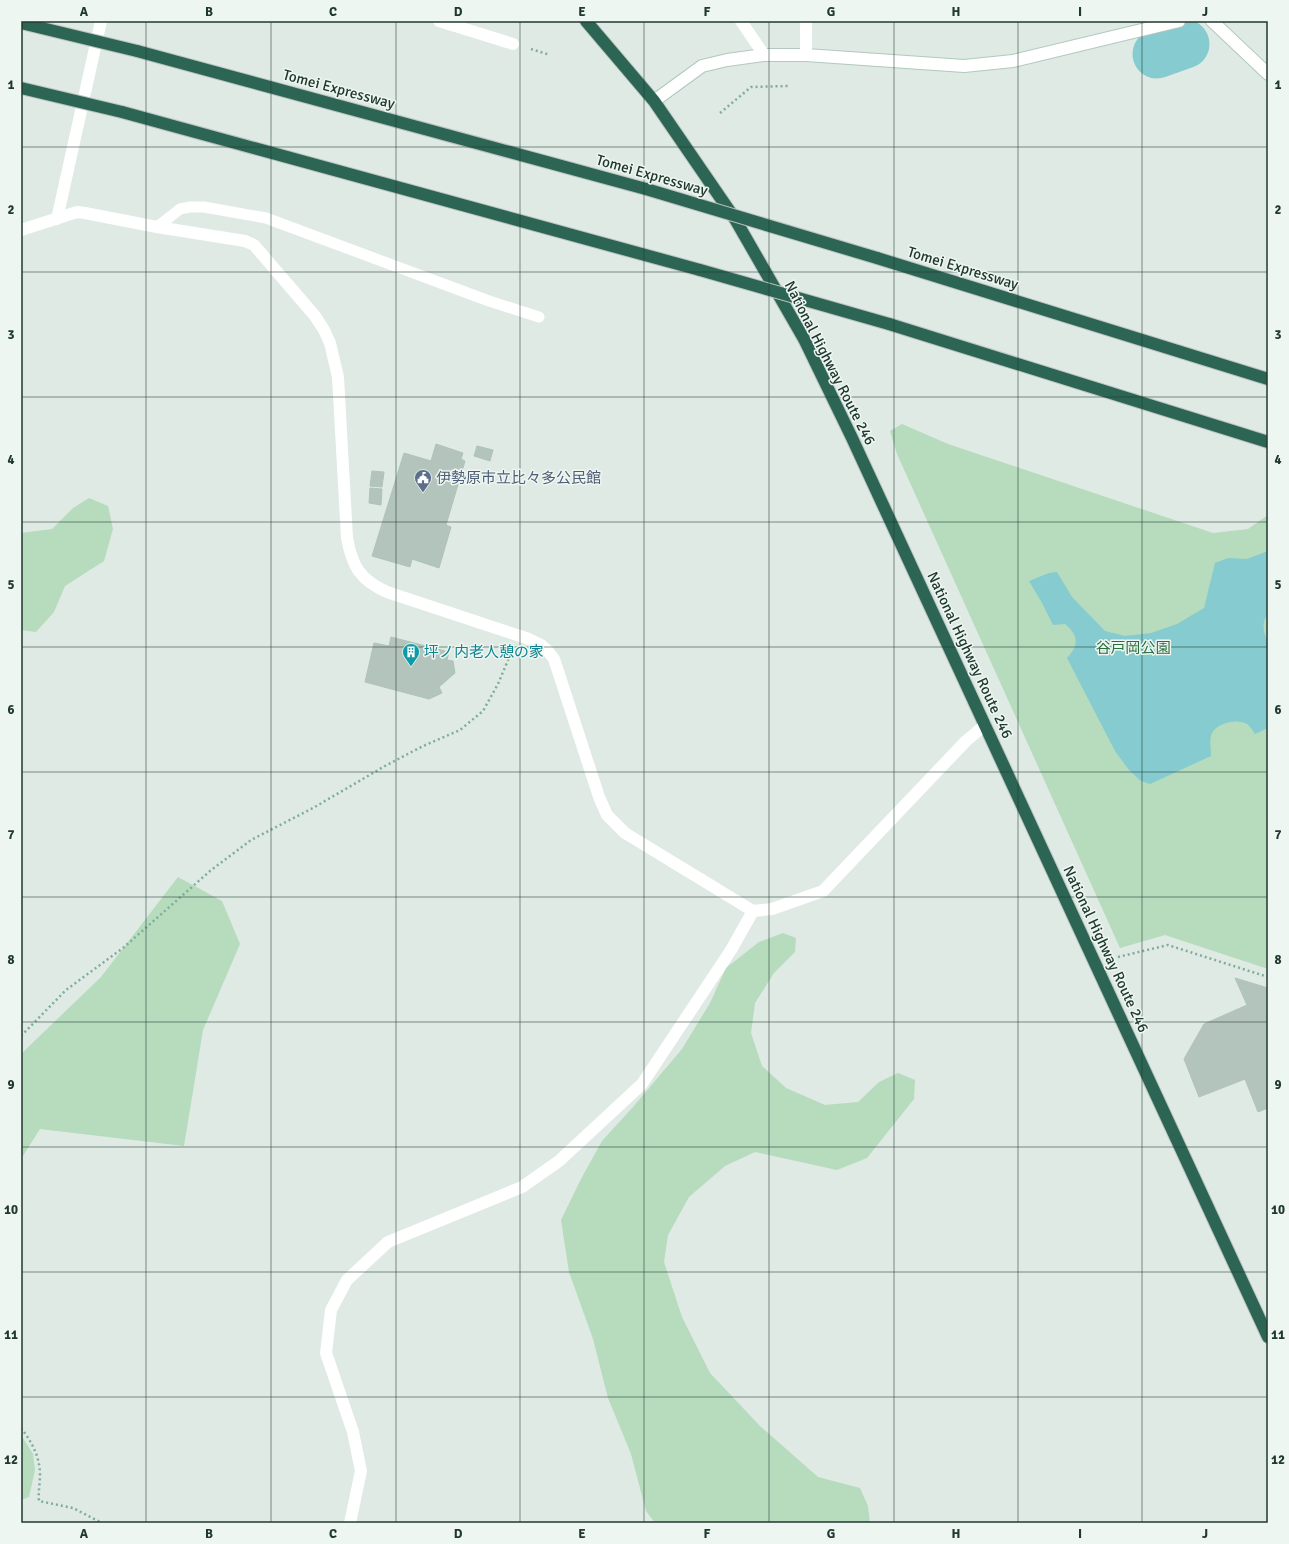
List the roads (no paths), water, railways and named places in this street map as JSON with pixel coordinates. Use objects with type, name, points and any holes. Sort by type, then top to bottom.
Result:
[{"type":"highway","name":"National Highway Route 246","points":[[586,21],[654,101],[735,219],[804,339],[855,445],[1268,1337]]},
{"type":"highway","name":"Tomei Expressway","points":[[21,23],[138,51],[646,189],[877,258],[1268,379]]},
{"type":"highway","points":[[21,88],[122,112],[700,270],[889,324],[1268,442]]},
{"type":"street","points":[[57,218],[101,21]]},
{"type":"street","points":[[439,21],[513,44]]},
{"type":"street","points":[[741,21],[764,55]]},
{"type":"street","points":[[806,21],[806,55]]},
{"type":"street","points":[[654,101],[702,66],[727,60],[764,55],[806,55],[964,66],[1014,61],[1178,21]]},
{"type":"street","points":[[1212,21],[1268,74]]},
{"type":"street","points":[[21,230],[77,212],[156,227],[245,241],[254,245],[306,304],[324,330],[334,359],[338,378],[346,527],[349,550],[359,573],[376,587],[387,592],[519,635],[541,645],[548,651],[554,659],[599,797],[607,815],[625,833],[753,911],[772,909],[824,891],[966,741],[985,725]]},
{"type":"street","points":[[350,1523],[360,1471],[353,1432],[326,1353],[331,1310],[347,1280],[388,1242],[522,1187],[559,1161],[642,1084],[731,950],[753,911]]},
{"type":"lane","points":[[156,227],[180,209],[190,207],[204,207],[266,218],[489,301],[539,317]]},
{"type":"water","points":[[1268,551],[1268,614],[1264,621],[1264,628],[1268,642],[1268,728],[1255,734],[1248,725],[1243,722],[1228,722],[1223,724],[1215,729],[1211,735],[1211,756],[1150,784],[1141,781],[1129,770],[1115,751],[1067,658],[1074,649],[1076,641],[1073,633],[1065,624],[1053,625],[1029,581],[1049,573],[1057,572],[1072,597],[1105,631],[1125,636],[1151,633],[1177,624],[1204,608],[1215,563],[1228,558],[1247,559]]},
{"type":"waterway","points":[[1157,54],[1185,44]]},
{"type":"place","name":"伊勢原市立比々多公民館","points":[[423,493]]},
{"type":"place","name":"坪ノ内老人憩の家","points":[[411,667]]},
{"type":"park label","name":"谷戸岡公園","points":[[1133,648]]}]
